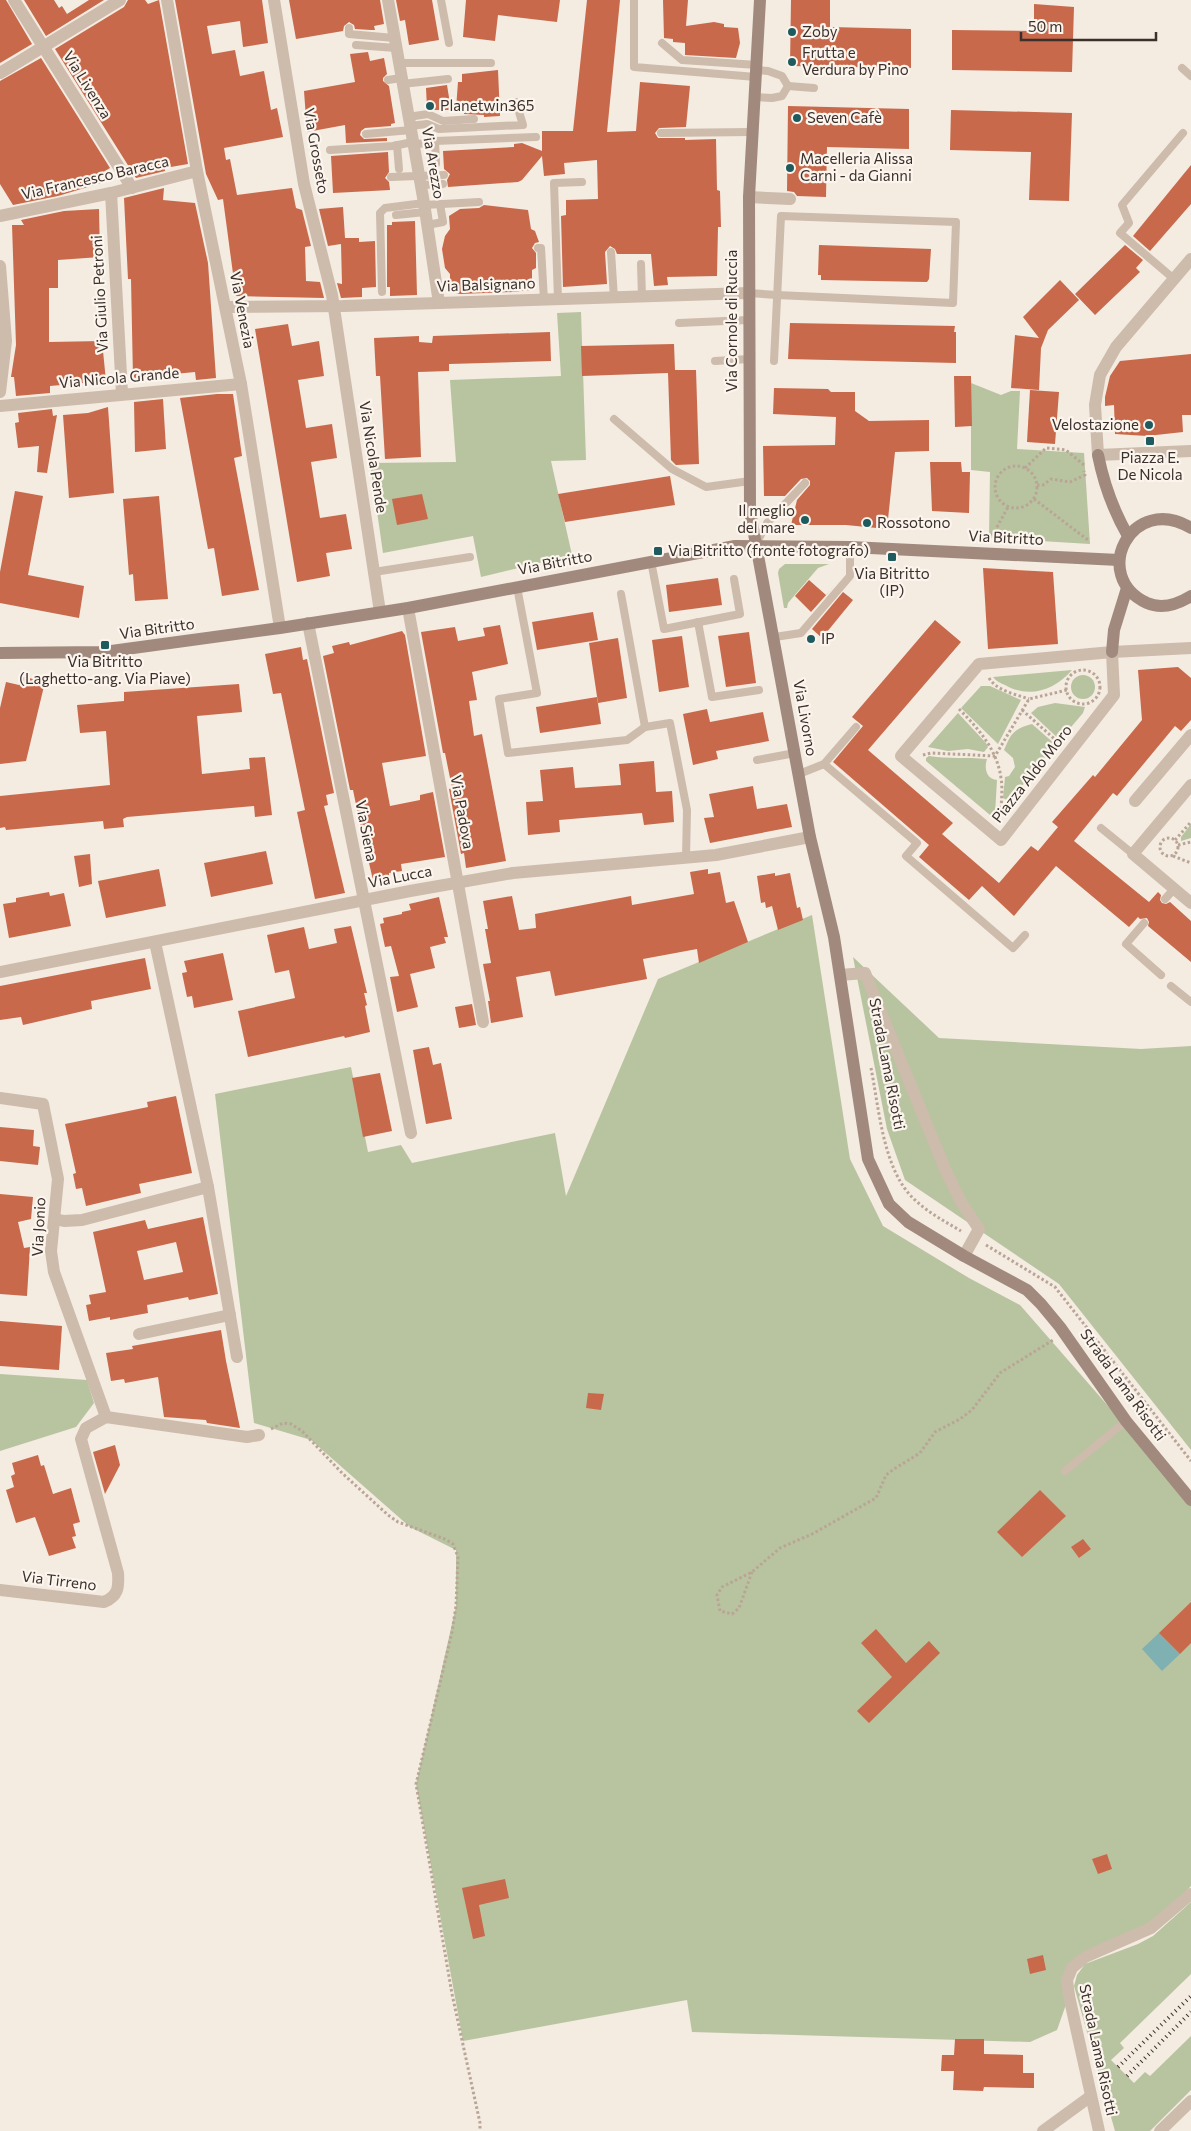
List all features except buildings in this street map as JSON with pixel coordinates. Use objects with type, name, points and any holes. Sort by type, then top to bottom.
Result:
[{"type":"street","name":"Via Livenza","points":[[14,0],[132,188]]},
{"type":"street","points":[[0,74],[120,0]]},
{"type":"street","name":"Via Venezia","points":[[167,0],[197,171],[241,384],[280,628]]},
{"type":"street","name":"Via Grosseto","points":[[274,0],[304,184],[334,307]]},
{"type":"street","name":"Via Arezzo","points":[[388,0],[420,181],[439,303]]},
{"type":"street","name":"Via Cornole di Ruccia","points":[[756,545],[751,517],[748,293],[749,197],[760,0]]},
{"type":"street","name":"Via Francesco Baracca","points":[[0,216],[111,193],[197,171]]},
{"type":"street","name":"Via Giulio Petroni","points":[[111,193],[122,394]]},
{"type":"street","points":[[749,197],[790,199]]},
{"type":"street","points":[[1128,536],[1115,514],[1098,456],[1095,405],[1100,375],[1116,347],[1191,259]]},
{"type":"street","points":[[0,266],[6,341],[0,392]]},
{"type":"street","name":"Via Balsignano","points":[[226,307],[334,307],[748,293]]},
{"type":"street","name":"Via Nicola Pende","points":[[334,307],[380,612]]},
{"type":"street","name":"Via Nicola Grande","points":[[0,406],[241,384]]},
{"type":"street","points":[[1098,456],[1191,451]]},
{"type":"street","points":[[1191,528],[1180,521],[1166,518],[1151,520],[1138,526],[1128,536],[1122,547],[1119,560],[1121,574],[1127,588],[1138,598],[1151,604],[1166,606],[1181,602],[1191,596]]},
{"type":"street","name":"Via Livorno","points":[[756,545],[775,637],[810,837],[825,896]]},
{"type":"street","name":"Via Bitritto","points":[[0,653],[104,652],[308,624],[408,608],[735,546],[850,548],[1119,560]]},
{"type":"street","points":[[1127,588],[1114,630],[1112,652],[1191,648]]},
{"type":"street","name":"Via Padova","points":[[408,608],[483,1022]]},
{"type":"street","name":"Via Siena","points":[[308,624],[410,1133]]},
{"type":"street","name":"Piazza Aldo Moro","points":[[1112,652],[1114,695],[1001,840],[901,756],[979,664],[1112,652]]},
{"type":"street","points":[[1135,801],[1191,735]]},
{"type":"street","points":[[1191,785],[1133,854],[1191,903]]},
{"type":"street","name":"Via Lucca","points":[[0,972],[513,872],[716,855],[810,837]]},
{"type":"street","name":"Strada Lama Risotti","points":[[825,896],[840,975],[868,1159],[889,1204],[908,1222],[964,1256],[1027,1290],[1064,1333],[1126,1421],[1191,1500]]},
{"type":"street","points":[[155,942],[208,1187],[237,1357]]},
{"type":"street","points":[[840,975],[865,973],[945,1169],[978,1229],[964,1256]]},
{"type":"street","name":"Via Jonio","points":[[0,1098],[43,1104],[58,1179],[51,1251],[54,1272],[106,1417]]},
{"type":"street","points":[[54,1219],[64,1221],[82,1220],[208,1187]]},
{"type":"street","points":[[139,1334],[230,1315]]},
{"type":"street","points":[[106,1417],[248,1437],[259,1435]]},
{"type":"street","name":"Via Tirreno","points":[[0,1590],[104,1602],[114,1598],[119,1587],[118,1573],[81,1439],[86,1428],[106,1417]]},
{"type":"street","name":"Strada Lama Risotti","points":[[1099,2131],[1067,1980],[1072,1968],[1085,1957],[1151,1928],[1191,1894]]},
{"type":"street","points":[[1043,2131],[1091,2096]]},
{"type":"street","points":[[1160,2131],[1191,2101]]},
{"type":"lane","points":[[442,0],[449,43]]},
{"type":"lane","points":[[634,0],[634,67],[768,71],[782,76],[788,86]]},
{"type":"lane","points":[[349,28],[349,34],[395,43]]},
{"type":"lane","points":[[356,45],[395,43]]},
{"type":"lane","points":[[662,43],[682,60],[756,71]]},
{"type":"lane","points":[[398,63],[491,63]]},
{"type":"lane","points":[[1182,68],[1191,76]]},
{"type":"lane","points":[[388,80],[448,79]]},
{"type":"lane","points":[[788,86],[814,88]]},
{"type":"lane","points":[[754,97],[772,98],[782,96],[788,86]]},
{"type":"lane","points":[[411,132],[427,124],[439,130],[523,125],[516,102]]},
{"type":"lane","points":[[330,150],[397,145],[428,114],[443,121],[474,119]]},
{"type":"lane","points":[[366,134],[411,132],[435,141],[536,137]]},
{"type":"lane","points":[[661,133],[752,132]]},
{"type":"lane","points":[[1174,279],[1120,233],[1129,223],[1122,205],[1183,132]]},
{"type":"lane","points":[[435,141],[436,164]]},
{"type":"lane","points":[[397,145],[399,169]]},
{"type":"lane","points":[[420,181],[444,175]]},
{"type":"lane","points":[[391,177],[443,184]]},
{"type":"lane","points":[[558,299],[554,183],[582,182]]},
{"type":"lane","points":[[396,216],[425,211],[440,204],[479,202]]},
{"type":"lane","points":[[382,292],[380,213],[385,208],[425,211],[443,222],[440,204]]},
{"type":"lane","points":[[748,293],[777,295],[954,303],[956,222],[781,216],[777,295],[774,361]]},
{"type":"lane","points":[[538,248],[541,248],[544,300]]},
{"type":"lane","points":[[611,252],[614,298]]},
{"type":"lane","points":[[641,264],[642,297]]},
{"type":"lane","points":[[679,324],[748,320]]},
{"type":"lane","points":[[715,360],[749,359]]},
{"type":"lane","points":[[614,419],[672,470],[706,487],[750,482]]},
{"type":"lane","points":[[756,545],[767,523],[805,483]]},
{"type":"lane","points":[[775,637],[801,633],[850,576],[850,548]]},
{"type":"lane","points":[[374,572],[470,557]]},
{"type":"lane","points":[[651,562],[664,629],[740,614],[734,580]]},
{"type":"lane","points":[[517,587],[537,693],[499,699],[508,753],[627,740],[646,727],[670,723],[687,810],[686,858]]},
{"type":"lane","points":[[621,594],[646,727]]},
{"type":"lane","points":[[698,622],[712,697],[759,690]]},
{"type":"lane","points":[[799,774],[824,764],[856,727]]},
{"type":"lane","points":[[757,760],[795,753]]},
{"type":"lane","points":[[824,764],[917,843],[906,856],[1013,948],[1025,935]]},
{"type":"lane","points":[[1101,828],[1133,854]]},
{"type":"lane","points":[[1165,899],[1174,889]]},
{"type":"lane","points":[[1144,923],[1126,944],[1161,975]]},
{"type":"lane","points":[[1172,986],[1191,1002]]},
{"type":"lane","points":[[1065,1471],[1126,1421]]},
{"type":"path","points":[[1025,468],[1046,448],[1066,450],[1084,463],[1085,475],[1070,482],[1051,479],[1043,485],[1037,485]]},
{"type":"path","points":[[1012,466],[1025,468],[1035,478],[1037,485],[1034,499],[1022,508],[1008,507],[1002,504],[995,492],[996,478],[1005,468],[1012,466]]},
{"type":"path","points":[[1034,499],[1088,540]]},
{"type":"path","points":[[992,536],[1008,507]]},
{"type":"path","points":[[1081,670],[1092,672],[1096,676],[1100,687],[1096,697],[1087,703],[1077,702],[1072,699],[1067,690],[1066,685],[1071,675],[1081,670]]},
{"type":"path","points":[[987,675],[991,682],[1005,691],[1029,698],[1067,690]]},
{"type":"path","points":[[995,756],[1029,698]]},
{"type":"path","points":[[958,709],[985,738],[995,756],[1001,779],[1001,814]]},
{"type":"path","points":[[1022,710],[1060,744]]},
{"type":"path","points":[[918,757],[931,753],[995,756]]},
{"type":"path","points":[[1175,840],[1191,822]]},
{"type":"path","points":[[1173,856],[1178,851],[1178,845],[1175,840],[1166,838],[1159,847],[1164,855],[1173,856],[1191,864]]},
{"type":"path","points":[[1178,845],[1191,842]]},
{"type":"path","name":"Strada Lama Risotti","points":[[870,1062],[889,1156],[900,1181],[912,1197],[930,1213],[1055,1287],[1191,1461]]},
{"type":"path","points":[[752,1572],[739,1608],[732,1614],[720,1611],[717,1595],[722,1587],[752,1572],[780,1548],[814,1533],[876,1498],[886,1475],[920,1453],[935,1432],[960,1419],[972,1410],[1000,1373],[1064,1333]]},
{"type":"path","points":[[259,1435],[282,1423],[291,1424],[302,1431],[342,1473],[388,1515],[398,1522],[445,1539],[453,1544],[458,1557],[456,1606],[452,1632],[416,1784],[452,1994],[480,2131]]},
{"type":"green space","points":[[581,312],[586,460],[551,461],[572,555],[481,577],[473,536],[383,553],[370,463],[456,462],[450,380],[561,376],[557,313]]},
{"type":"green space","points":[[971,383],[1001,395],[1011,391],[1020,391],[1017,449],[1084,453],[1090,544],[989,538],[990,472],[971,470]]},
{"type":"green space","points":[[785,564],[829,564],[818,568],[788,603],[787,608],[784,608],[778,573],[779,569]]},
{"type":"green space","points":[[1072,670],[1058,683],[1032,692],[1014,689],[998,682],[993,677]]},
{"type":"green space","points":[[1083,675],[1091,679],[1095,687],[1091,695],[1083,699],[1075,695],[1071,687],[1075,679]]},
{"type":"green space","points":[[981,686],[990,686],[1021,700],[998,744],[961,708]]},
{"type":"green space","points":[[1055,703],[1085,707],[1083,713],[1060,740],[1031,713],[1038,707]]},
{"type":"green space","points":[[958,713],[986,743],[988,747],[984,752],[968,749],[948,751],[928,747]]},
{"type":"green space","points":[[1032,724],[1056,745],[1011,799],[1007,800],[1003,798],[1005,777],[1009,776],[1015,767],[1013,758],[1004,750],[1017,730]]},
{"type":"green space","points":[[929,756],[987,759],[988,775],[990,778],[997,780],[995,814],[990,815],[926,761],[926,758]]},
{"type":"green space","points":[[1191,824],[1191,838],[1181,841],[1181,837]]},
{"type":"green space","points":[[812,915],[850,1159],[883,1226],[969,1278],[1020,1305],[1191,1501],[1191,1886],[1151,1928],[1072,1968],[1069,1996],[1057,2030],[1030,2042],[692,2032],[687,2000],[463,2041],[416,1784],[456,1606],[456,1550],[410,1527],[311,1440],[254,1423],[215,1094],[351,1067],[368,1152],[401,1145],[412,1163],[555,1133],[566,1196],[658,979]]},
{"type":"green space","points":[[853,957],[939,1038],[1141,1049],[1191,1046],[1191,1450],[1059,1284],[905,1180],[887,1129]]},
{"type":"green space","points":[[0,1374],[87,1380],[94,1403],[76,1427],[0,1451]]},
{"type":"green space","points":[[1191,1902],[1191,1974],[1120,2043],[1124,2048],[1111,2060],[1134,2083],[1145,2072],[1150,2076],[1191,2036],[1191,2090],[1150,2131],[1115,2131],[1074,1986],[1077,1975],[1085,1964],[1138,1944],[1153,1936]]},
{"type":"water","points":[[1159,1633],[1180,1654],[1162,1671],[1142,1649]]},
{"type":"railway","points":[[1118,2067],[1191,1996]]},
{"type":"railway","points":[[1127,2076],[1191,2012]]},
{"type":"place","name":"Zoby","points":[[792,32]]},
{"type":"place","name":"Frutta e Verdura by Pino","points":[[792,62]]},
{"type":"place","name":"Planetwin365","points":[[430,106]]},
{"type":"place","name":"Seven Cafè","points":[[797,118]]},
{"type":"place","name":"Macelleria Alissa Carni - da Gianni","points":[[790,168]]},
{"type":"place","name":"Velostazione","points":[[1149,425]]},
{"type":"place","name":"Piazza E. De Nicola","points":[[1150,441]]},
{"type":"place","name":"Il meglio del mare","points":[[805,520]]},
{"type":"place","name":"Rossotono","points":[[867,523]]},
{"type":"place","name":"Via Bitritto (fronte fotografo)","points":[[658,551]]},
{"type":"place","name":"Via Bitritto (IP)","points":[[892,557]]},
{"type":"place","name":"IP","points":[[811,639]]},
{"type":"place","name":"Via Bitritto (Laghetto-ang. Via Piave)","points":[[105,645]]}]
